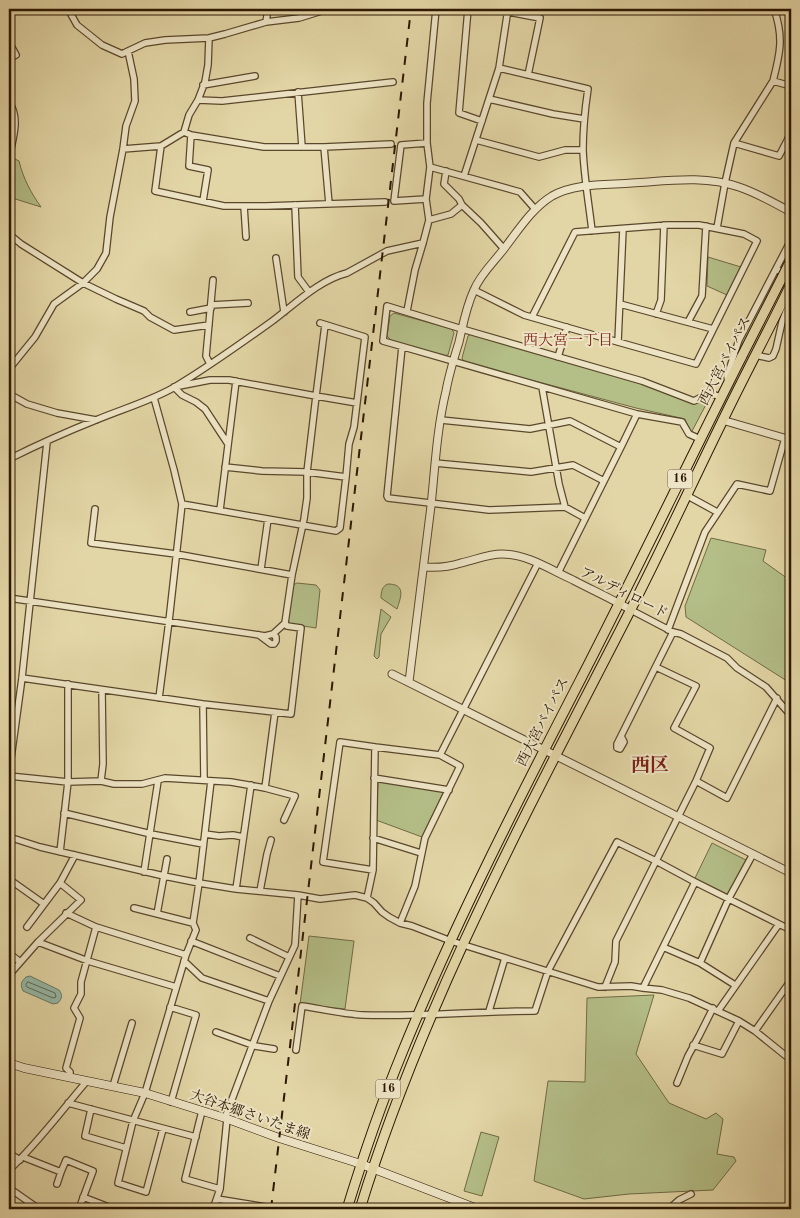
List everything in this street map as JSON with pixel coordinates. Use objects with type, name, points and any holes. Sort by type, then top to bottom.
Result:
[{"type":"highway","name":"西大宮バイパス","points":[[347,1209],[361,1164],[401,1056],[450,941],[791,260]]},
{"type":"highway","name":"西大宮バイパス","points":[[360,1209],[372,1168],[410,1066],[462,945],[555,755],[631,610],[722,420],[791,284]]},
{"type":"main road","name":"大谷本郷さいたま線","points":[[9,1062],[24,1068],[145,1093],[226,1118],[287,1141],[361,1164],[478,1209]]},
{"type":"street","points":[[68,9],[78,25],[102,44],[122,54],[146,43],[209,38],[266,22],[299,18],[328,9]]},
{"type":"street","points":[[266,22],[268,9]]},
{"type":"street","points":[[407,311],[415,270],[429,220],[426,199],[430,167],[427,143],[427,103],[436,9]]},
{"type":"street","points":[[468,9],[459,113],[482,120]]},
{"type":"street","points":[[492,9],[508,10],[540,18],[528,75]]},
{"type":"street","points":[[716,228],[734,143],[773,81],[780,56],[780,32],[774,9]]},
{"type":"street","points":[[464,176],[499,68],[508,10]]},
{"type":"street","points":[[123,149],[161,146],[184,132],[189,115],[198,100],[203,85],[208,65],[209,38]]},
{"type":"street","points":[[9,42],[16,55],[9,58]]},
{"type":"street","points":[[9,369],[35,337],[54,304],[83,283],[97,269],[106,253],[110,217],[126,126],[135,101],[134,79],[128,51]]},
{"type":"street","points":[[499,68],[588,89],[584,119],[584,150],[586,186],[592,231]]},
{"type":"street","points":[[203,85],[255,76]]},
{"type":"street","points":[[773,81],[791,86]]},
{"type":"street","points":[[198,100],[222,101],[393,82]]},
{"type":"street","points":[[298,92],[302,147]]},
{"type":"street","points":[[489,99],[584,119]]},
{"type":"street","points":[[9,102],[15,114],[9,159]]},
{"type":"street","points":[[184,132],[191,135],[264,147],[391,144]]},
{"type":"street","points":[[734,143],[780,156],[791,133]]},
{"type":"street","points":[[191,135],[189,166],[208,170],[203,201]]},
{"type":"street","points":[[476,140],[540,157],[564,150],[584,150]]},
{"type":"street","points":[[426,199],[394,201],[401,145],[427,143]]},
{"type":"street","points":[[161,146],[155,191],[224,206],[385,202]]},
{"type":"street","points":[[324,147],[329,204]]},
{"type":"street","points":[[430,167],[520,192],[536,209]]},
{"type":"street","points":[[446,171],[444,184],[504,249]]},
{"type":"street","points":[[409,682],[445,392],[474,290],[482,275],[543,202],[567,190],[586,186],[707,180],[739,187],[791,212]]},
{"type":"street","points":[[295,205],[298,277],[309,292]]},
{"type":"street","points":[[429,220],[450,214],[462,205]]},
{"type":"street","points":[[244,206],[246,237]]},
{"type":"street","points":[[474,290],[532,317],[696,364],[757,241],[744,234],[699,225],[664,225],[575,232],[532,317]]},
{"type":"street","points":[[656,314],[661,300],[664,225]]},
{"type":"street","points":[[688,322],[702,296],[706,226]]},
{"type":"street","points":[[618,342],[623,229]]},
{"type":"street","points":[[9,234],[20,244],[83,283],[144,311],[150,317],[174,330],[209,325]]},
{"type":"street","points":[[728,384],[727,376],[739,340],[791,240]]},
{"type":"street","points":[[9,459],[96,420],[154,398],[210,364],[309,292],[329,280],[347,273],[387,251],[423,243]]},
{"type":"street","points":[[276,258],[284,312]]},
{"type":"street","points":[[776,269],[791,277]]},
{"type":"street","points":[[210,364],[206,356],[213,280]]},
{"type":"street","points":[[755,355],[769,358],[775,352],[782,322],[791,299]]},
{"type":"street","points":[[190,312],[211,307],[248,303]]},
{"type":"street","points":[[620,304],[713,329]]},
{"type":"street","points":[[700,439],[689,434],[682,422],[637,414],[383,341],[387,306],[642,381],[694,401],[709,393],[721,397]]},
{"type":"street","points":[[9,598],[266,636],[273,634],[285,623],[292,575],[303,526],[306,472],[323,324],[365,337],[354,427],[349,444],[340,528],[336,531],[303,526],[182,504]]},
{"type":"street","points":[[558,357],[567,327]]},
{"type":"street","points":[[402,347],[388,498],[489,510],[565,507],[585,518]]},
{"type":"street","points":[[174,387],[210,380],[236,381],[357,403]]},
{"type":"street","points":[[220,510],[236,381]]},
{"type":"street","points":[[174,387],[205,409],[228,444]]},
{"type":"street","points":[[542,387],[565,507]]},
{"type":"street","points":[[9,394],[27,404],[57,413],[96,420]]},
{"type":"street","points":[[154,398],[182,504],[159,698]]},
{"type":"street","points":[[558,573],[637,414]]},
{"type":"street","points":[[441,420],[530,429],[570,421],[621,446]]},
{"type":"street","points":[[621,736],[656,667],[671,631],[705,532],[737,484],[770,491],[788,439],[722,420]]},
{"type":"street","points":[[46,442],[22,678],[9,774],[68,782],[101,781],[114,784],[142,784],[165,778],[252,785],[294,796],[284,820]]},
{"type":"street","points":[[435,462],[531,472],[573,465],[604,481]]},
{"type":"street","points":[[225,467],[262,471],[306,472],[346,477]]},
{"type":"street","points":[[686,495],[717,512]]},
{"type":"street","points":[[95,509],[91,543],[176,554],[292,575]]},
{"type":"street","points":[[261,569],[268,519]]},
{"type":"street","name":"アルディロード","points":[[424,567],[447,567],[490,555],[518,555],[619,603],[727,658],[737,668],[766,686],[786,711],[791,713]]},
{"type":"street","points":[[440,755],[538,564]]},
{"type":"street","points":[[22,678],[203,704],[291,714],[301,628],[287,626],[285,623]]},
{"type":"street","points":[[259,635],[272,645],[276,643],[277,639],[273,634]]},
{"type":"street","points":[[605,987],[614,962],[616,941],[696,781],[710,748],[674,728],[696,686],[656,667]]},
{"type":"street","points":[[392,674],[791,873]]},
{"type":"street","points":[[60,852],[68,782],[68,684]]},
{"type":"street","points":[[101,781],[103,764],[102,690]]},
{"type":"street","points":[[696,781],[728,798],[777,698]]},
{"type":"street","points":[[164,1129],[146,1192],[118,1182],[133,1121],[145,1093],[186,955],[196,930],[193,923],[205,834],[208,781],[203,704]]},
{"type":"street","points":[[266,788],[275,712]]},
{"type":"street","points":[[373,870],[323,862],[340,742],[440,755],[460,766],[425,838],[415,886],[400,923]]},
{"type":"street","points":[[367,898],[373,870],[375,747]]},
{"type":"street","points":[[374,778],[449,790]]},
{"type":"street","points":[[144,872],[158,780]]},
{"type":"street","points":[[236,889],[252,785]]},
{"type":"street","points":[[64,813],[151,834],[203,844]]},
{"type":"street","points":[[205,834],[243,837]]},
{"type":"street","points":[[9,837],[40,848],[199,883],[320,899],[355,895],[367,898],[389,917],[400,923],[462,945],[598,987],[630,986],[678,994],[739,1021],[789,1058],[791,1051]]},
{"type":"street","points":[[373,838],[421,854]]},
{"type":"street","points":[[260,891],[266,854],[271,840]]},
{"type":"street","points":[[296,1050],[302,1006],[360,1015],[535,1011],[548,971],[618,842],[791,930]]},
{"type":"street","points":[[700,963],[753,854]]},
{"type":"street","points":[[27,927],[60,883],[75,855]]},
{"type":"street","points":[[157,914],[167,859]]},
{"type":"street","points":[[9,888],[13,882],[44,904]]},
{"type":"street","points":[[643,988],[695,882]]},
{"type":"street","points":[[9,975],[38,942],[81,900],[60,883]]},
{"type":"street","points":[[213,1209],[220,1189],[226,1118],[269,1001],[294,945],[298,895]]},
{"type":"street","points":[[134,908],[193,923]]},
{"type":"street","points":[[66,914],[96,927],[186,955]]},
{"type":"street","points":[[677,1083],[693,1045],[715,1010],[779,924]]},
{"type":"street","points":[[70,1077],[70,1072],[66,1068],[80,1018],[74,1008],[81,994],[81,982],[96,927]]},
{"type":"street","points":[[250,938],[289,956]]},
{"type":"street","points":[[191,941],[280,976]]},
{"type":"street","points":[[38,942],[88,961],[176,987]]},
{"type":"street","points":[[663,946],[700,963],[735,985]]},
{"type":"street","points":[[9,953],[20,962]]},
{"type":"street","points":[[489,1011],[505,958]]},
{"type":"street","points":[[184,962],[202,978],[269,1001]]},
{"type":"street","points":[[755,1032],[791,980]]},
{"type":"street","points":[[170,1007],[196,1015],[171,1102]]},
{"type":"street","points":[[693,1045],[722,1054],[739,1021]]},
{"type":"street","points":[[113,1086],[132,1023]]},
{"type":"street","points":[[216,1032],[252,1045],[274,1049]]},
{"type":"street","points":[[9,1170],[57,1118],[86,1081]]},
{"type":"street","points":[[68,1103],[196,1137]]},
{"type":"street","points":[[91,1109],[85,1136],[126,1148]]},
{"type":"street","points":[[202,1111],[185,1179],[220,1189]]},
{"type":"street","points":[[9,1153],[61,1172]]},
{"type":"street","points":[[57,1184],[66,1160],[93,1171],[79,1209]]},
{"type":"street","points":[[9,1188],[39,1209]]},
{"type":"street","points":[[669,1209],[691,1194]]},
{"type":"street","points":[[83,1197],[114,1209]]},
{"type":"street","points":[[217,1199],[266,1207]]},
{"type":"green space","points":[[11,157],[19,161],[28,185],[41,207],[9,197]]},
{"type":"green space","points":[[708,257],[741,267],[727,295],[707,286]]},
{"type":"green space","points":[[394,313],[452,329],[454,333],[448,355],[443,356],[391,340],[387,336],[390,316]]},
{"type":"green space","points":[[471,334],[643,384],[694,404],[710,397],[691,433],[685,419],[636,408],[464,362],[462,358],[468,336]]},
{"type":"green space","points":[[711,538],[766,550],[763,561],[791,581],[791,674],[787,681],[686,617],[685,606]]},
{"type":"green space","points":[[297,583],[316,585],[320,590],[316,628],[290,624],[288,620],[293,585]]},
{"type":"green space","points":[[388,584],[398,586],[400,589],[401,596],[397,609],[381,598],[384,586]]},
{"type":"green space","points":[[381,609],[391,617],[381,634],[379,657],[377,659],[374,656]]},
{"type":"green space","points":[[380,780],[444,791],[422,837],[376,820],[378,783]]},
{"type":"green space","points":[[712,843],[746,860],[729,895],[695,878]]},
{"type":"green space","points":[[309,936],[354,941],[345,1009],[300,1004]]},
{"type":"green space","points":[[654,995],[636,1054],[669,1103],[706,1119],[716,1113],[723,1119],[717,1154],[734,1157],[736,1161],[713,1190],[629,1194],[584,1199],[534,1181],[548,1081],[585,1082],[587,998]]},
{"type":"green space","points":[[481,1132],[499,1137],[482,1196],[464,1191]]},
{"type":"water","points":[[30,976],[59,990],[61,997],[58,1003],[53,1004],[23,991],[22,982],[26,977]]},
{"type":"railway","points":[[271,1209],[411,9]]},
{"type":"district","name":"西大宮一丁目","points":[[568,341]]},
{"type":"district","name":"西区","points":[[650,766]]}]
